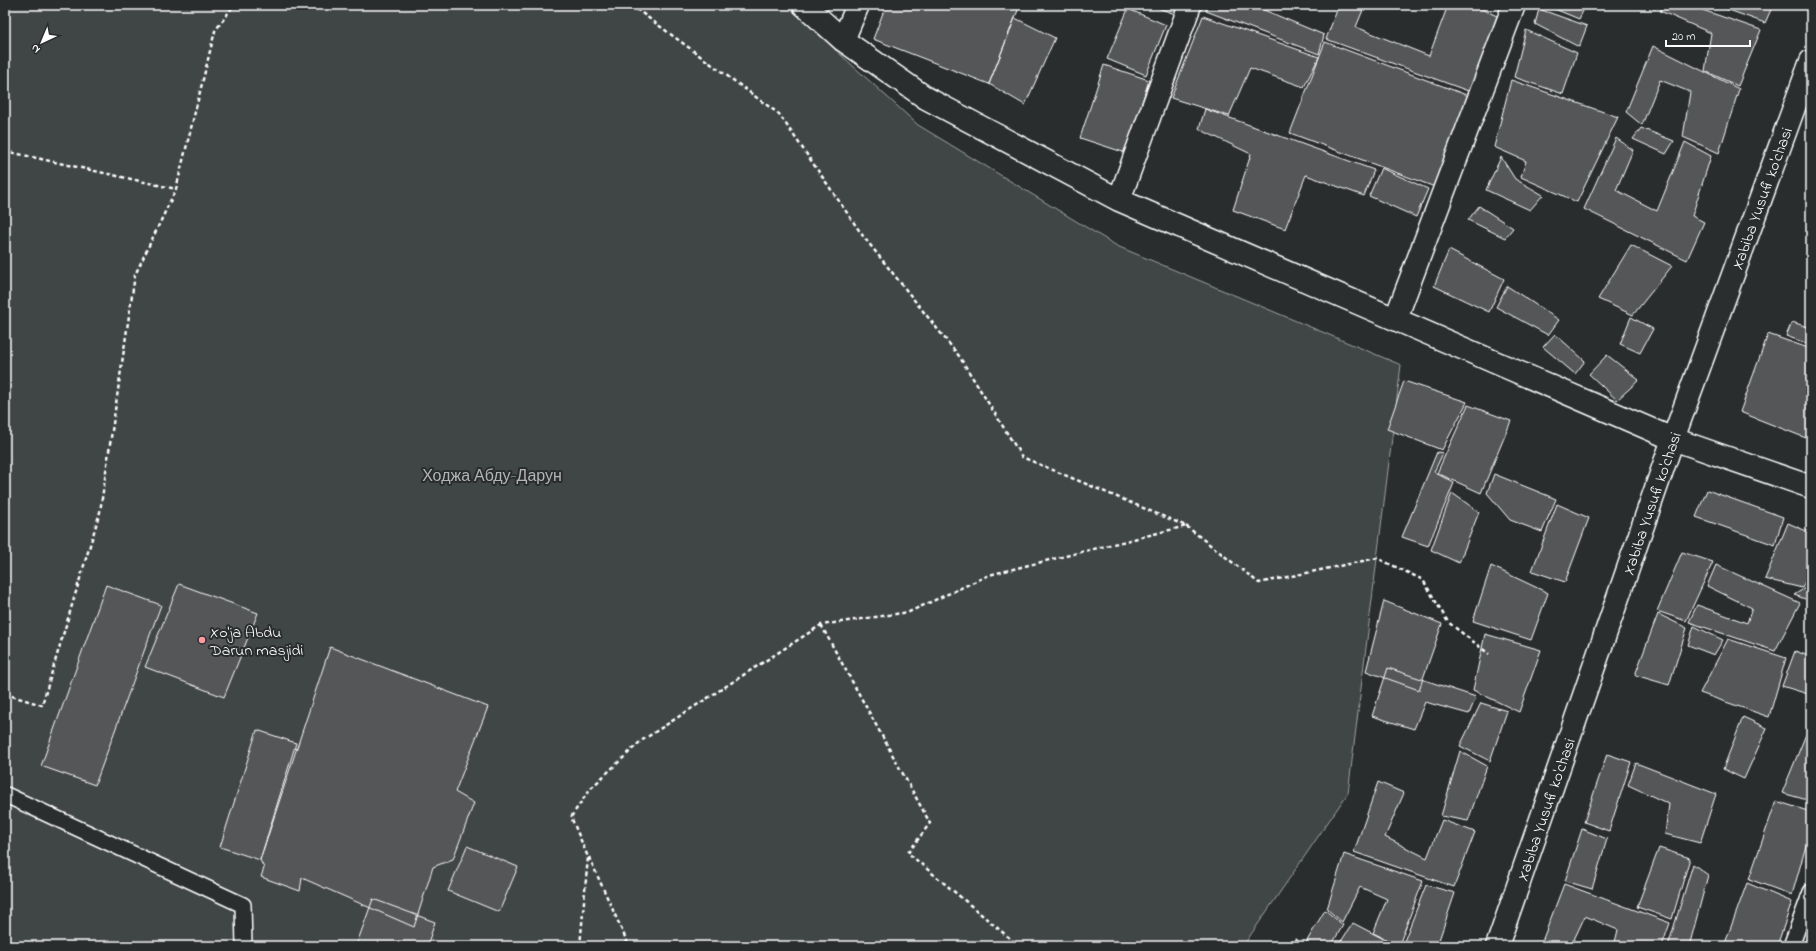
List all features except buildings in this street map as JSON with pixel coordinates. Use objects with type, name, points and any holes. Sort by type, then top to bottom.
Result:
[{"type":"street","points":[[804,5],[842,40],[926,98],[1119,200],[1396,318],[1673,439],[1811,487]]},
{"type":"street","points":[[842,40],[858,5]]},
{"type":"street","points":[[1119,200],[1190,5]]},
{"type":"street","points":[[1396,318],[1514,5]]},
{"type":"street","name":"Xabiba Yusufi ko'chasi","points":[[1497,946],[1673,439],[1811,61]]},
{"type":"lane","points":[[6,795],[243,905],[244,946]]},
{"type":"lane","points":[[1791,946],[1811,892]]},
{"type":"path","points":[[5,694],[42,705],[100,512],[135,275],[176,189],[215,31],[234,5]]},
{"type":"path","points":[[631,5],[779,114],[863,236],[959,356],[1022,457],[1186,526],[1259,584],[1377,558],[1423,580],[1448,622],[1489,654]]},
{"type":"path","points":[[5,151],[176,189]]},
{"type":"path","points":[[629,946],[571,817],[590,789],[641,741],[821,626],[909,612],[989,575],[1186,526]]},
{"type":"path","points":[[821,626],[930,823],[908,853],[1019,946]]},
{"type":"path","points":[[580,946],[588,856]]},
{"type":"path","points":[[1290,946],[1296,939]]},
{"type":"green space","name":"Ходжа Абду-Дарун","points":[[5,5],[786,5],[918,125],[1117,246],[1401,365],[1348,793],[1243,946],[5,946]]},
{"type":"place","name":"Xo'ja Abdu Darun masjidi","points":[[202,640]]}]
